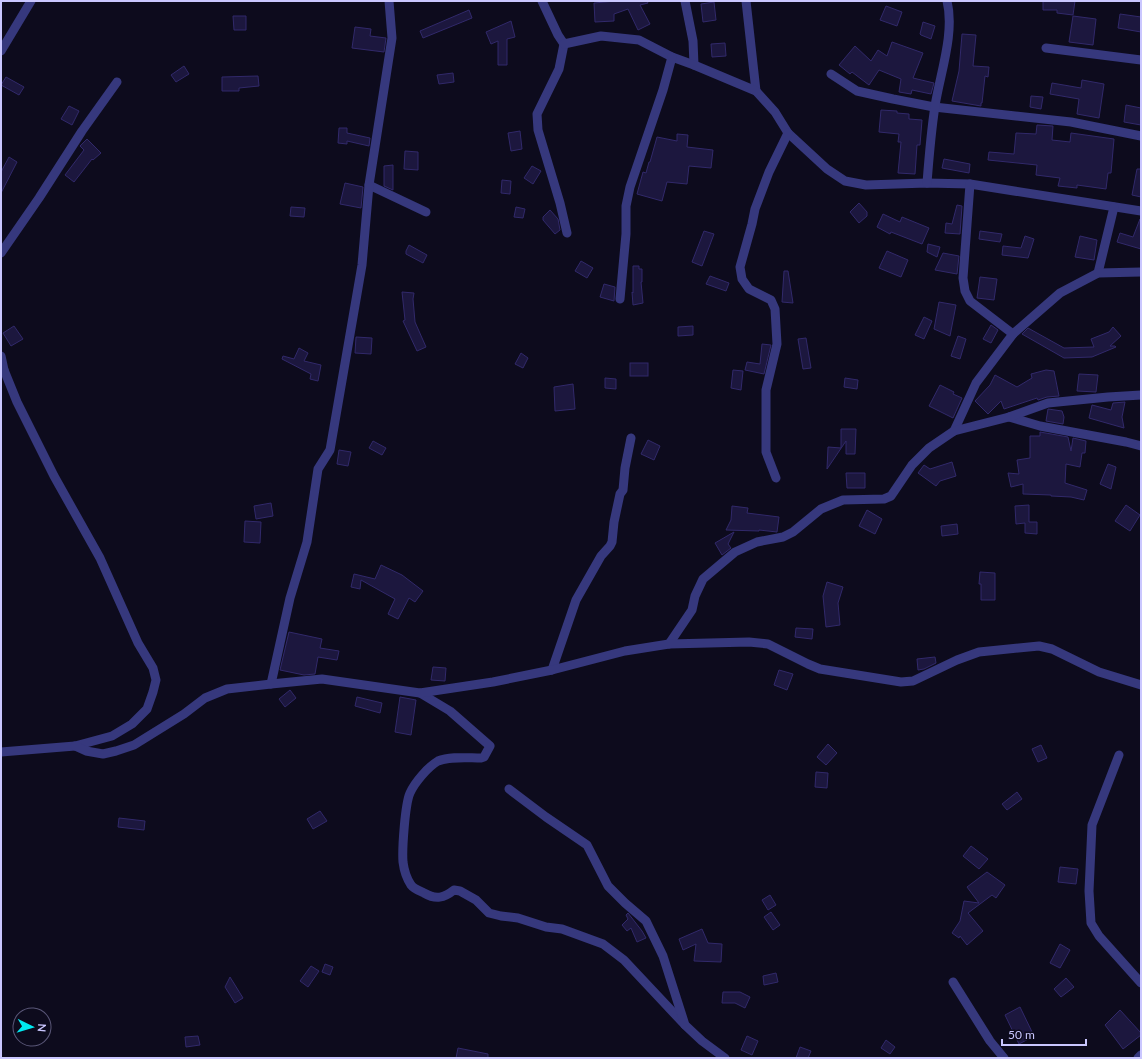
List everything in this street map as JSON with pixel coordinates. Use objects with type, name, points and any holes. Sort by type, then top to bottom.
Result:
[{"type":"street","points":[[1,51],[31,1]]},
{"type":"street","points":[[271,684],[290,598],[307,542],[318,469],[330,450],[362,265],[369,185],[392,38],[389,1]]},
{"type":"street","points":[[542,1],[564,44],[559,69],[537,114],[538,130],[560,203],[567,233]]},
{"type":"street","points":[[685,1],[693,41],[694,65]]},
{"type":"street","points":[[746,1],[756,92]]},
{"type":"street","points":[[927,183],[934,107],[950,28],[947,1]]},
{"type":"street","points":[[564,44],[601,36],[639,40],[672,57],[756,92],[775,112],[788,133],[827,169],[845,181],[866,185],[927,183],[970,184],[1141,211]]},
{"type":"street","points":[[1046,48],[1141,60]]},
{"type":"street","points":[[620,299],[626,234],[626,206],[630,187],[663,90],[672,57]]},
{"type":"street","points":[[831,74],[857,91],[934,107],[1071,122],[1141,136]]},
{"type":"street","points":[[1,253],[39,198],[82,131],[117,82]]},
{"type":"street","points":[[776,478],[766,452],[766,390],[777,344],[775,309],[771,300],[749,289],[742,279],[740,267],[755,209],[769,172],[788,133]]},
{"type":"street","points":[[970,184],[963,278],[965,291],[970,301],[1013,334]]},
{"type":"street","points":[[369,185],[426,212]]},
{"type":"street","points":[[1098,273],[1114,207]]},
{"type":"street","points":[[954,431],[976,383],[1013,334],[1060,294],[1098,273],[1141,272]]},
{"type":"street","points":[[1,356],[2,368],[17,402],[54,476],[100,558],[138,643],[153,668],[156,680],[147,709],[132,724],[112,736],[75,746],[1,752]]},
{"type":"street","points":[[668,644],[692,610],[695,596],[703,579],[735,552],[757,542],[774,540],[788,535],[821,509],[843,500],[884,499],[891,496],[912,465],[929,448],[954,431],[1009,417],[1048,403],[1108,397],[1141,396]]},
{"type":"street","points":[[1009,417],[1040,426],[1141,446]]},
{"type":"street","points":[[552,670],[576,600],[601,556],[612,542],[618,500],[623,490],[625,468],[632,438]]},
{"type":"street","points":[[75,746],[86,751],[103,754],[116,752],[134,745],[184,714],[205,698],[227,689],[322,679],[420,693],[493,682],[552,670],[625,651],[668,644],[749,642],[768,644],[820,669],[901,682],[913,681],[957,660],[979,652],[1039,646],[1052,649],[1099,672],[1141,685]]},
{"type":"street","points":[[420,693],[450,711],[490,746],[484,757],[481,758],[452,758],[440,760],[431,765],[410,792],[406,806],[403,862],[406,875],[412,886],[431,897],[446,896],[454,890],[460,891],[476,900],[489,913],[518,918],[546,927],[562,929],[604,944],[624,960],[685,1025],[702,1041],[725,1058]]},
{"type":"street","points":[[1119,755],[1092,825],[1089,891],[1091,923],[1099,936],[1141,983]]},
{"type":"street","points":[[509,789],[587,845],[608,886],[624,903],[646,921],[663,956],[685,1025]]},
{"type":"street","points":[[953,982],[990,1041],[1004,1058]]},
{"type":"street","points":[[1138,1058],[1141,1055]]},
{"type":"building","points":[[647,1],[648,3],[640,5],[650,24],[638,30],[628,9],[614,14],[614,21],[595,22],[594,3]]},
{"type":"building","points":[[1043,1],[1075,1],[1073,15],[1057,13],[1057,10],[1043,10]]},
{"type":"building","points":[[714,2],[716,20],[703,22],[701,4]]},
{"type":"building","points":[[886,6],[902,12],[897,26],[880,20]]},
{"type":"building","points":[[469,10],[472,18],[423,38],[420,31]]},
{"type":"building","points":[[1120,14],[1141,17],[1141,32],[1118,28]]},
{"type":"building","points":[[233,16],[246,16],[246,30],[234,30]]},
{"type":"building","points":[[1073,16],[1096,19],[1093,45],[1069,42]]},
{"type":"building","points":[[511,21],[515,37],[507,39],[507,65],[498,65],[498,41],[491,44],[486,32]]},
{"type":"building","points":[[923,22],[935,26],[931,39],[920,34]]},
{"type":"building","points":[[355,27],[371,29],[370,36],[386,38],[384,52],[352,48]]},
{"type":"building","points":[[962,34],[976,35],[973,66],[989,67],[988,77],[985,76],[981,106],[952,101],[959,71]]},
{"type":"building","points":[[892,42],[923,53],[913,78],[934,83],[931,94],[912,90],[911,94],[899,92],[901,79],[879,70],[869,85],[852,72],[850,74],[839,65],[855,46],[871,61],[878,50],[887,56]]},
{"type":"building","points":[[725,43],[726,56],[712,57],[711,44]]},
{"type":"building","points":[[184,66],[189,74],[176,82],[171,75]]},
{"type":"building","points":[[453,73],[454,82],[439,84],[437,75]]},
{"type":"building","points":[[258,76],[259,86],[239,88],[239,91],[222,91],[222,77]]},
{"type":"building","points":[[6,77],[24,87],[19,95],[1,85]]},
{"type":"building","points":[[1082,80],[1104,84],[1099,118],[1077,114],[1079,99],[1050,94],[1052,83],[1081,88]]},
{"type":"building","points":[[1031,96],[1043,97],[1041,109],[1030,107]]},
{"type":"building","points":[[1126,105],[1141,108],[1141,125],[1124,122]]},
{"type":"building","points":[[69,106],[79,111],[72,125],[61,119]]},
{"type":"building","points":[[881,110],[897,111],[897,113],[909,114],[909,119],[922,120],[920,145],[917,145],[915,174],[898,173],[901,142],[898,142],[899,134],[879,132]]},
{"type":"building","points":[[1037,125],[1053,126],[1052,140],[1070,142],[1071,133],[1114,139],[1111,173],[1108,173],[1106,189],[1077,185],[1077,188],[1058,186],[1060,178],[1036,175],[1037,165],[988,160],[989,152],[1014,154],[1016,133],[1036,134]]},
{"type":"building","points":[[339,128],[347,128],[347,133],[370,138],[369,146],[347,141],[347,144],[338,143]]},
{"type":"building","points":[[520,131],[522,149],[511,151],[508,133]]},
{"type":"building","points":[[677,134],[688,135],[687,147],[713,150],[711,168],[689,166],[687,184],[667,182],[662,201],[637,194],[643,172],[646,173],[650,162],[657,137],[677,141]]},
{"type":"building","points":[[87,139],[101,153],[93,160],[92,159],[74,182],[65,175],[84,150],[80,146]]},
{"type":"building","points":[[405,151],[418,152],[418,170],[404,169]]},
{"type":"building","points":[[9,157],[17,162],[1,193],[1,172]]},
{"type":"building","points":[[944,159],[970,164],[969,173],[942,168]]},
{"type":"building","points":[[393,165],[393,190],[384,186],[384,166]]},
{"type":"building","points":[[532,166],[541,171],[533,184],[524,178]]},
{"type":"building","points":[[1137,169],[1141,169],[1141,197],[1132,195]]},
{"type":"building","points":[[502,180],[511,181],[510,194],[501,193]]},
{"type":"building","points":[[345,183],[363,187],[361,208],[340,204]]},
{"type":"building","points":[[859,203],[867,212],[867,216],[859,223],[850,212]]},
{"type":"building","points":[[957,205],[962,206],[960,234],[945,233],[946,223],[952,224]]},
{"type":"building","points":[[291,207],[305,208],[304,217],[290,216]]},
{"type":"building","points":[[516,207],[525,209],[523,218],[514,217]]},
{"type":"building","points":[[550,210],[558,219],[560,230],[555,234],[543,220],[543,217]]},
{"type":"building","points":[[883,214],[900,222],[902,217],[929,228],[922,244],[891,232],[890,234],[877,227]]},
{"type":"building","points":[[1140,219],[1141,249],[1117,242],[1120,233],[1133,237]]},
{"type":"building","points":[[704,231],[714,234],[702,266],[692,262]]},
{"type":"building","points":[[980,231],[1002,234],[1000,242],[979,239]]},
{"type":"building","points":[[1025,236],[1034,239],[1028,258],[1002,255],[1003,246],[1021,248]]},
{"type":"building","points":[[1080,236],[1097,240],[1094,260],[1075,257]]},
{"type":"building","points":[[928,244],[940,247],[937,257],[927,252]]},
{"type":"building","points":[[409,245],[427,255],[423,263],[406,254]]},
{"type":"building","points":[[887,251],[908,260],[901,277],[879,268]]},
{"type":"building","points":[[943,253],[959,256],[957,274],[935,270]]},
{"type":"building","points":[[581,261],[593,268],[587,278],[575,271]]},
{"type":"building","points":[[633,266],[639,266],[639,269],[642,269],[641,282],[643,303],[633,305],[632,292],[633,293]]},
{"type":"building","points":[[784,271],[788,271],[793,303],[782,302]]},
{"type":"building","points":[[710,276],[729,283],[726,291],[706,284]]},
{"type":"building","points":[[980,277],[997,279],[994,300],[977,298]]},
{"type":"building","points":[[604,284],[615,287],[614,301],[600,297]]},
{"type":"building","points":[[402,292],[414,293],[413,299],[415,322],[426,347],[417,351],[403,321],[405,320]]},
{"type":"building","points":[[939,302],[956,305],[950,336],[934,329]]},
{"type":"building","points":[[924,317],[932,321],[924,339],[915,335]]},
{"type":"building","points":[[991,325],[998,330],[991,343],[983,339]]},
{"type":"building","points":[[14,326],[23,339],[11,346],[3,333]]},
{"type":"building","points":[[693,326],[693,335],[678,336],[678,327]]},
{"type":"building","points":[[1113,327],[1121,336],[1110,346],[1116,347],[1092,357],[1064,358],[1022,334],[1028,328],[1064,348],[1094,347],[1091,339],[1109,332]]},
{"type":"building","points":[[958,336],[966,339],[960,359],[951,356]]},
{"type":"building","points":[[356,337],[372,338],[371,354],[355,353]]},
{"type":"building","points":[[806,338],[811,368],[803,369],[798,339]]},
{"type":"building","points":[[762,344],[771,345],[764,374],[745,370],[747,362],[760,364]]},
{"type":"building","points":[[299,348],[308,353],[304,361],[321,365],[318,381],[310,379],[311,374],[282,359],[283,356],[294,359]]},
{"type":"building","points":[[521,353],[528,358],[523,368],[515,364]]},
{"type":"building","points":[[630,363],[648,363],[648,376],[630,376]]},
{"type":"building","points":[[733,370],[743,371],[741,390],[731,388]]},
{"type":"building","points":[[1046,370],[1054,371],[1059,396],[1047,397],[1038,400],[1037,398],[1004,409],[1001,401],[988,414],[975,401],[990,385],[995,375],[1017,387],[1032,378],[1031,374]]},
{"type":"building","points":[[1079,374],[1098,375],[1096,392],[1077,391]]},
{"type":"building","points":[[605,378],[616,379],[616,389],[605,388]]},
{"type":"building","points":[[845,378],[858,380],[857,389],[844,387]]},
{"type":"building","points":[[573,384],[575,409],[555,411],[554,387]]},
{"type":"building","points":[[940,385],[962,398],[953,418],[929,406]]},
{"type":"building","points":[[1125,402],[1122,417],[1124,428],[1089,418],[1092,405],[1111,410],[1113,403]]},
{"type":"building","points":[[1048,409],[1062,411],[1064,417],[1063,424],[1046,421]]},
{"type":"building","points":[[841,429],[856,429],[855,454],[846,454],[846,441],[827,469],[828,447],[841,448]]},
{"type":"building","points":[[1040,432],[1068,437],[1071,451],[1073,438],[1086,441],[1085,453],[1082,453],[1080,467],[1066,464],[1065,483],[1087,490],[1084,500],[1051,495],[1023,494],[1023,484],[1011,487],[1008,473],[1019,474],[1017,460],[1030,458],[1030,436],[1040,436]]},
{"type":"building","points":[[648,440],[660,446],[654,460],[641,454]]},
{"type":"building","points":[[373,441],[386,448],[382,455],[369,448]]},
{"type":"building","points":[[339,450],[351,452],[348,466],[337,464]]},
{"type":"building","points":[[952,462],[956,476],[940,481],[936,486],[918,473],[924,465],[930,469]]},
{"type":"building","points":[[1108,464],[1116,467],[1111,489],[1100,484]]},
{"type":"building","points":[[846,473],[865,473],[865,488],[847,488]]},
{"type":"building","points":[[271,503],[273,516],[256,519],[254,506]]},
{"type":"building","points":[[1029,505],[1029,522],[1037,522],[1037,534],[1025,533],[1025,523],[1016,524],[1015,506]]},
{"type":"building","points":[[1126,505],[1140,515],[1130,531],[1115,521]]},
{"type":"building","points":[[732,506],[748,508],[747,513],[779,517],[777,532],[759,530],[726,530],[731,520]]},
{"type":"building","points":[[867,510],[882,519],[875,534],[859,526]]},
{"type":"building","points":[[245,521],[261,522],[260,543],[244,542]]},
{"type":"building","points":[[957,524],[958,534],[942,536],[941,526]]},
{"type":"building","points":[[734,532],[728,544],[731,548],[722,555],[715,543]]},
{"type":"building","points":[[381,565],[402,575],[423,591],[415,602],[409,598],[398,619],[388,614],[395,599],[361,580],[360,589],[351,587],[354,574],[375,579]]},
{"type":"building","points":[[980,572],[995,573],[995,600],[981,600],[981,584],[979,584]]},
{"type":"building","points":[[827,582],[843,587],[838,603],[840,625],[826,627],[823,596]]},
{"type":"building","points":[[796,628],[813,629],[812,639],[795,637]]},
{"type":"building","points":[[289,632],[322,639],[320,648],[339,651],[337,660],[318,657],[315,674],[304,675],[280,670]]},
{"type":"building","points":[[935,657],[936,663],[924,669],[918,670],[917,659]]},
{"type":"building","points":[[433,667],[446,668],[445,681],[431,680]]},
{"type":"building","points":[[779,670],[793,674],[787,690],[774,685]]},
{"type":"building","points":[[290,690],[296,698],[285,707],[279,699]]},
{"type":"building","points":[[357,697],[382,703],[380,713],[355,706]]},
{"type":"building","points":[[400,697],[416,700],[411,735],[395,732]]},
{"type":"building","points":[[828,744],[837,753],[826,765],[817,757]]},
{"type":"building","points":[[1041,745],[1047,758],[1038,762],[1032,749]]},
{"type":"building","points":[[816,772],[828,773],[827,788],[815,787]]},
{"type":"building","points":[[1017,792],[1022,799],[1007,810],[1002,804]]},
{"type":"building","points":[[320,811],[327,821],[313,829],[307,819]]},
{"type":"building","points":[[119,818],[145,821],[144,830],[118,827]]},
{"type":"building","points":[[971,846],[988,859],[979,869],[963,856]]},
{"type":"building","points":[[1060,867],[1078,869],[1076,884],[1058,882]]},
{"type":"building","points":[[987,872],[1005,885],[996,898],[992,895],[968,913],[983,931],[967,945],[960,936],[959,938],[952,933],[960,921],[964,901],[979,903],[967,887]]},
{"type":"building","points":[[770,895],[776,905],[768,910],[762,900]]},
{"type":"building","points":[[771,912],[780,925],[773,930],[764,917]]},
{"type":"building","points":[[628,913],[646,938],[637,942],[631,928],[627,931],[622,925],[628,919],[626,915]]},
{"type":"building","points":[[702,929],[708,943],[722,944],[721,962],[694,961],[696,944],[683,950],[679,939]]},
{"type":"building","points":[[1060,944],[1070,950],[1060,968],[1050,963]]},
{"type":"building","points":[[325,964],[333,967],[330,975],[322,972]]},
{"type":"building","points":[[311,966],[319,971],[308,987],[300,981]]},
{"type":"building","points":[[776,973],[778,982],[764,985],[763,976]]},
{"type":"building","points":[[230,977],[243,998],[235,1003],[225,987]]},
{"type":"building","points":[[1066,978],[1074,987],[1061,997],[1054,989]]},
{"type":"building","points":[[723,992],[740,992],[750,997],[745,1008],[735,1003],[722,1003]]},
{"type":"building","points":[[1020,1007],[1034,1036],[1019,1044],[1005,1015]]},
{"type":"building","points":[[1120,1010],[1141,1033],[1141,1035],[1123,1049],[1105,1025]]},
{"type":"building","points":[[198,1036],[200,1045],[186,1047],[185,1037]]},
{"type":"building","points":[[747,1036],[758,1041],[752,1055],[741,1050]]},
{"type":"building","points":[[886,1040],[895,1047],[890,1054],[881,1048]]},
{"type":"building","points":[[800,1047],[811,1051],[808,1058],[796,1058]]},
{"type":"building","points":[[458,1048],[488,1054],[488,1058],[456,1058]]}]
